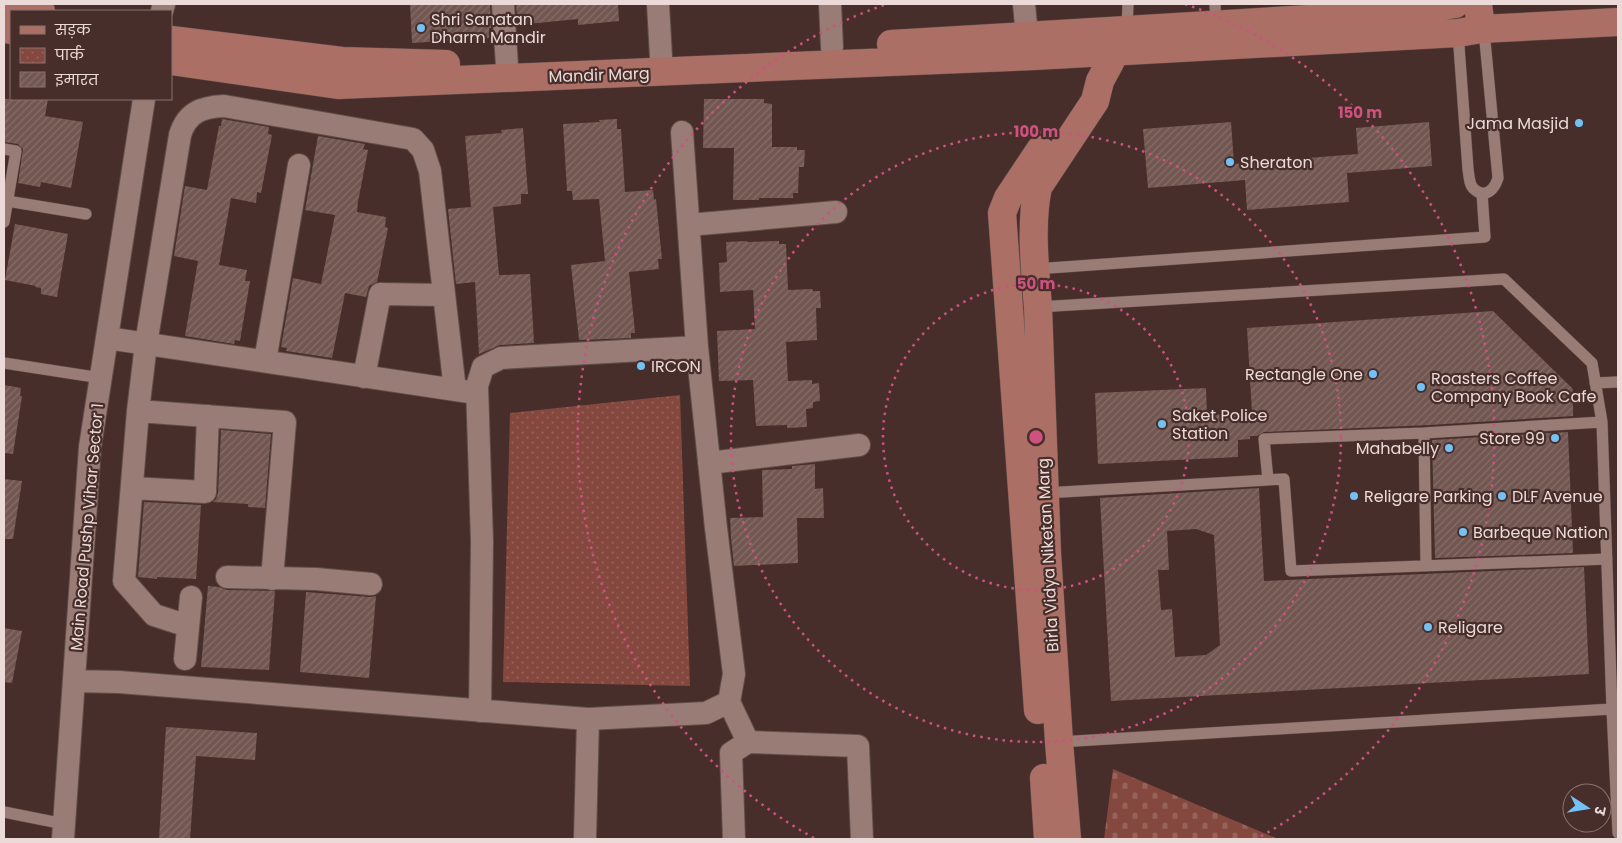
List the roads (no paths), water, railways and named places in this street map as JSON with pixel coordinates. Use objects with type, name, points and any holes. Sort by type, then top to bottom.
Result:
[{"type":"main road","points":[[14,4],[37,10]]},
{"type":"main road","points":[[1028,46],[1071,44],[1123,29],[1215,14],[1394,9],[1455,4]]},
{"type":"main road","points":[[1123,29],[1472,22],[1618,22]]},
{"type":"main road","name":"Birla Vidya Niketan Marg","points":[[1033,494],[1038,307],[1035,269],[1034,203],[1038,187],[1095,101],[1100,81],[1123,29]]},
{"type":"main road","name":"Mandir Marg","points":[[172,40],[342,61],[507,66],[832,47],[1028,46]]},
{"type":"main road","name":"Mandir Marg","points":[[172,61],[338,85],[1028,46]]},
{"type":"main road","points":[[1048,839],[1050,744],[1033,494],[1002,213],[1008,198],[1080,90],[1100,81]]},
{"type":"main road","points":[[1050,744],[1068,839]]},
{"type":"street","points":[[503,4],[507,66]]},
{"type":"street","points":[[658,4],[660,57]]},
{"type":"street","points":[[830,4],[832,47]]},
{"type":"street","points":[[1024,4],[1028,46]]},
{"type":"street","name":"Main Road Pushp Vihar Sector 1","points":[[64,832],[90,447],[144,100]]},
{"type":"street","points":[[188,626],[154,616],[124,581],[138,411],[146,344],[180,135],[182,126],[192,114],[206,107],[224,106],[413,139],[423,150],[430,171],[455,390]]},
{"type":"street","points":[[682,132],[697,347],[734,674],[730,702],[748,742]]},
{"type":"street","points":[[265,362],[299,165]]},
{"type":"street","points":[[689,225],[836,212]]},
{"type":"street","points":[[364,376],[380,294],[443,294]]},
{"type":"street","points":[[107,338],[478,394]]},
{"type":"street","points":[[480,711],[482,541],[477,386],[483,368],[501,358],[697,347]]},
{"type":"street","points":[[138,411],[285,422],[272,578]]},
{"type":"street","points":[[132,488],[205,492],[208,416]]},
{"type":"street","points":[[709,463],[859,445]]},
{"type":"street","points":[[227,576],[316,579],[371,584]]},
{"type":"street","points":[[185,659],[191,597]]},
{"type":"street","points":[[74,681],[119,682],[588,719],[706,713],[730,702]]},
{"type":"street","points":[[585,839],[588,719]]},
{"type":"street","points":[[734,839],[731,753],[748,742],[858,746],[862,839]]},
{"type":"lane","points":[[1472,22],[1485,41],[1498,178],[1495,187],[1489,192],[1482,193],[1474,189],[1468,169],[1472,22]]},
{"type":"lane","points":[[4,149],[16,151],[4,222]]},
{"type":"lane","points":[[1035,269],[1485,238],[1482,193]]},
{"type":"lane","points":[[7,201],[86,214]]},
{"type":"lane","points":[[1038,307],[1504,280],[1592,363],[1602,422],[1618,833]]},
{"type":"lane","points":[[4,363],[101,378]]},
{"type":"lane","points":[[1594,383],[1618,382]]},
{"type":"lane","points":[[1268,480],[1264,439],[1424,433],[1602,422]]},
{"type":"lane","points":[[1424,433],[1426,565]]},
{"type":"lane","points":[[1033,494],[1284,479],[1291,571],[1607,559]]},
{"type":"lane","points":[[1050,744],[1612,709]]},
{"type":"lane","points":[[4,812],[64,832]]},
{"type":"place","name":"Shri Sanatan Dharm Mandir","points":[[421,28]]},
{"type":"place","name":"Jama Masjid","points":[[1579,123]]},
{"type":"place","name":"Sheraton","points":[[1230,162]]},
{"type":"place","name":"IRCON","points":[[641,366]]},
{"type":"place","name":"Rectangle One","points":[[1373,374]]},
{"type":"place","name":"Roasters Coffee Company Book Cafe","points":[[1421,387]]},
{"type":"place","name":"Saket Police Station","points":[[1162,424]]},
{"type":"place","name":"Store 99","points":[[1555,438]]},
{"type":"place","name":"Mahabelly","points":[[1449,448]]},
{"type":"place","name":"Religare Parking","points":[[1354,496]]},
{"type":"place","name":"DLF Avenue","points":[[1502,496]]},
{"type":"place","name":"Barbeque Nation","points":[[1463,532]]},
{"type":"place","name":"Religare","points":[[1428,627]]}]
